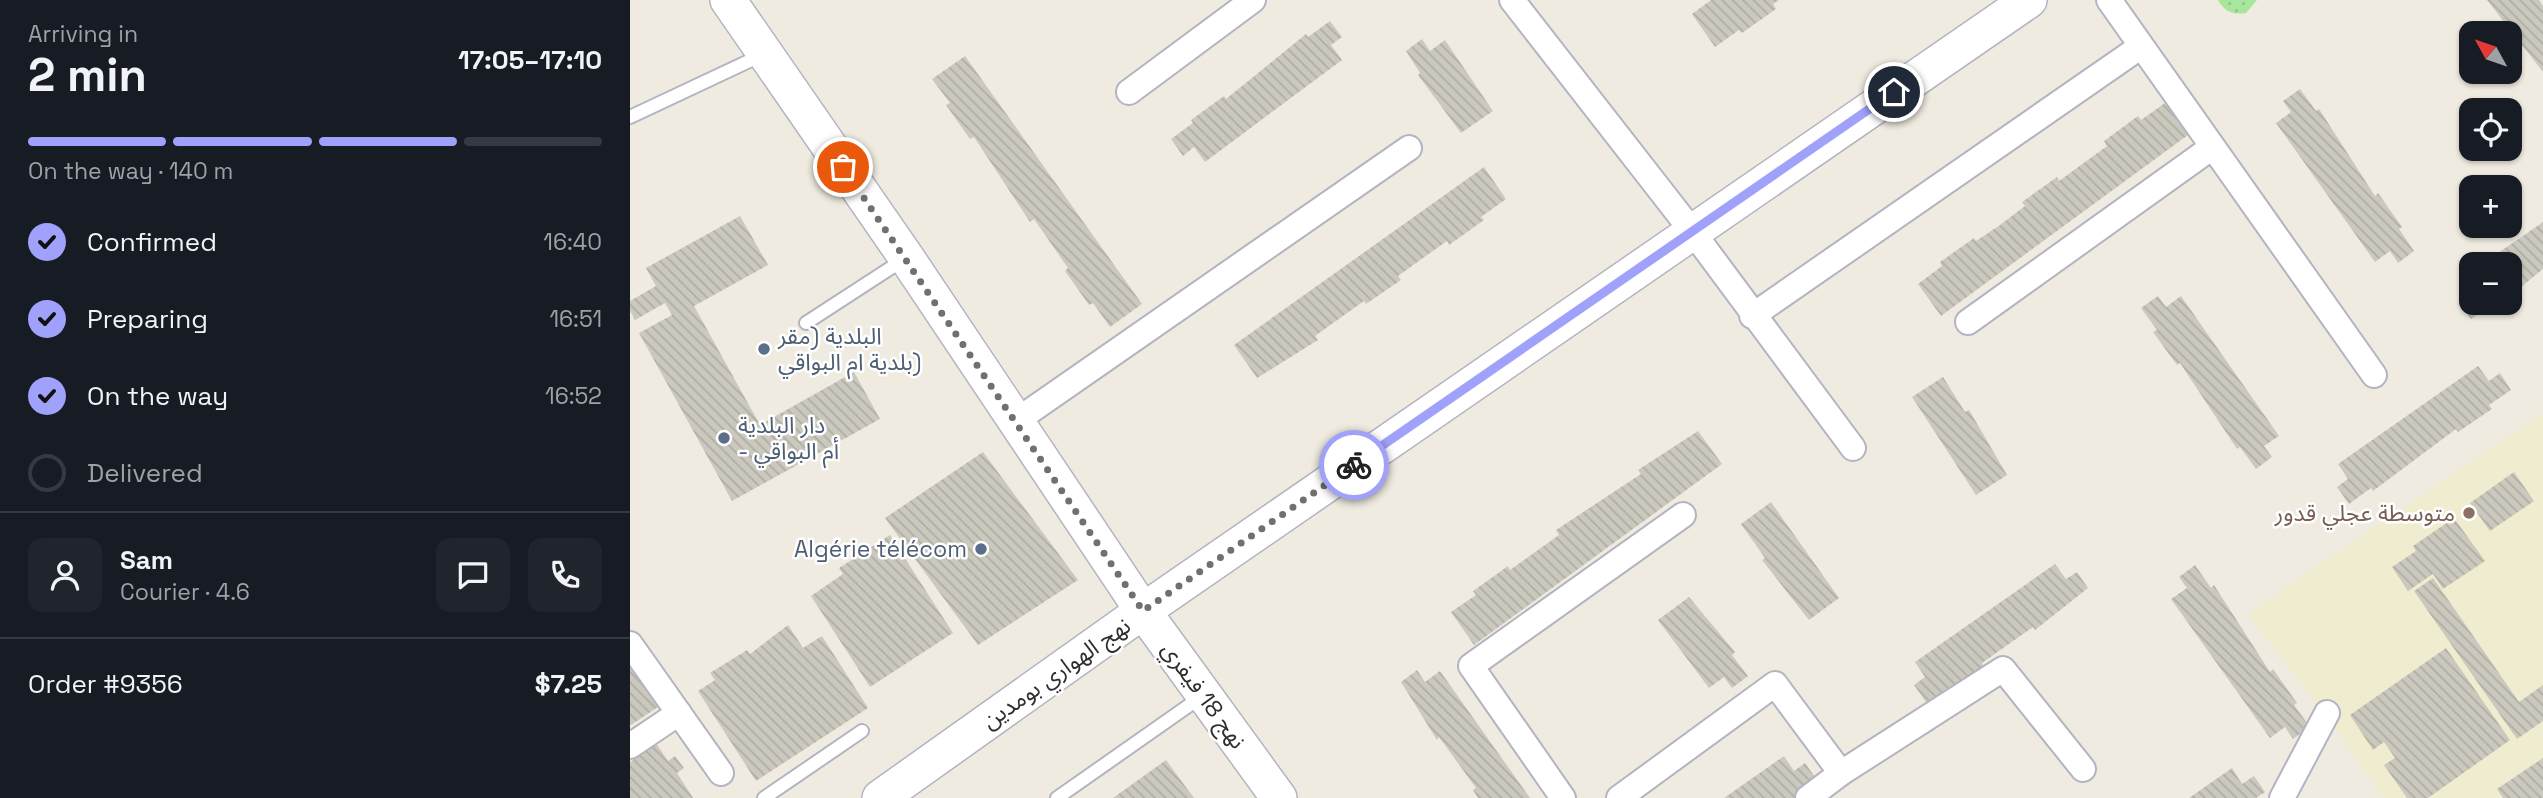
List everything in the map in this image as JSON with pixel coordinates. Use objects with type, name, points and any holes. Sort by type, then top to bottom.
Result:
[{"type":"main road","name":"نهج 18 فيفري","points":[[728,0],[906,257],[1143,611],[1279,798]]},
{"type":"main road","name":"نهج الهواري بومدين","points":[[880,798],[1143,611],[2029,0]]},
{"type":"street","points":[[1129,92],[1253,0]]},
{"type":"street","points":[[1512,0],[1692,231],[1752,316],[1853,448]]},
{"type":"street","points":[[2109,0],[2211,148],[2374,375]]},
{"type":"street","points":[[1752,316],[2140,47]]},
{"type":"street","points":[[1016,421],[1409,148]]},
{"type":"street","points":[[1968,322],[2211,148]]},
{"type":"street","points":[[1563,798],[1471,666],[1683,515]]},
{"type":"street","points":[[630,644],[721,773]]},
{"type":"street","points":[[1808,798],[1841,773],[2003,669],[2083,769]]},
{"type":"street","points":[[1619,798],[1775,684],[1841,773]]},
{"type":"street","points":[[630,746],[679,713]]},
{"type":"street","points":[[2282,798],[2327,713]]},
{"type":"lane","points":[[630,117],[765,54]]},
{"type":"lane","points":[[806,323],[906,257]]},
{"type":"lane","points":[[1057,798],[1204,694]]},
{"type":"lane","points":[[764,798],[862,731]]},
{"type":"shaded area","name":"متوسطة عجلي قدور","points":[[2543,413],[2543,798],[2383,798],[2329,719],[2247,614]]},
{"type":"green space","points":[[2218,0],[2257,0],[2246,13],[2241,14],[2229,12]]},
{"type":"building","points":[[1711,0],[1779,0],[1773,4],[1776,9],[1742,33],[1739,30],[1715,47],[1692,14]]},
{"type":"building","points":[[2487,0],[2539,0],[2543,6],[2543,72],[2522,45],[2522,21],[2503,21]]},
{"type":"building","points":[[1330,21],[1342,37],[1331,45],[1342,60],[1205,162],[1194,147],[1183,156],[1171,139],[1193,123],[1191,120],[1224,96],[1226,99],[1306,34],[1308,37]]},
{"type":"building","points":[[1422,39],[1430,51],[1445,40],[1493,111],[1461,133],[1418,75],[1420,73],[1406,51]]},
{"type":"building","points":[[965,56],[1142,304],[1110,327],[1093,303],[1089,305],[1065,271],[1068,268],[1034,219],[1030,222],[974,137],[970,139],[946,105],[950,103],[932,79]]},
{"type":"building","points":[[2300,89],[2316,111],[2319,109],[2375,196],[2378,193],[2402,227],[2399,229],[2414,251],[2398,263],[2390,251],[2375,262],[2276,123],[2291,112],[2283,101]]},
{"type":"building","points":[[2165,103],[2188,135],[1941,316],[1918,284],[1942,266],[1940,262],[1974,238],[1976,241],[2000,225],[2025,206],[2022,202],[2057,177],[2059,181],[2107,146],[2104,141],[2138,116],[2141,120]]},
{"type":"building","points":[[1484,167],[1506,199],[1481,217],[1484,220],[1449,245],[1447,241],[1398,276],[1401,280],[1366,304],[1364,301],[1315,336],[1318,340],[1257,378],[1234,345]]},
{"type":"building","name":"دار البلدية - أم البواقي","points":[[740,216],[768,265],[694,306],[760,425],[854,372],[880,419],[732,501],[639,333],[672,315],[665,303],[635,320],[630,311],[630,301],[656,286],[646,268]]},
{"type":"building","points":[[2543,222],[2543,269],[2522,286],[2522,252],[2499,252]]},
{"type":"building","points":[[2158,296],[2166,307],[2181,296],[2279,436],[2264,446],[2272,457],[2256,469],[2240,447],[2237,449],[2180,363],[2177,365],[2153,332],[2157,330],[2141,308]]},
{"type":"building","points":[[2478,366],[2489,381],[2500,373],[2511,390],[2489,405],[2492,409],[2458,432],[2456,429],[2373,491],[2371,488],[2349,504],[2337,487],[2348,479],[2338,464]]},
{"type":"building","points":[[1943,377],[1965,412],[1969,410],[2007,475],[1976,495],[1912,397]]},
{"type":"building","points":[[1698,431],[1722,464],[1474,645],[1451,612],[1476,595],[1473,591],[1508,566],[1510,570],[1559,535],[1556,530],[1641,474],[1638,470]]},
{"type":"building","name":"Algérie télécom","points":[[983,452],[1078,580],[978,645],[885,518]]},
{"type":"building","points":[[2514,472],[2534,501],[2490,531],[2470,503]]},
{"type":"building","points":[[1771,502],[1839,598],[1809,620],[1762,560],[1765,558],[1741,524]]},
{"type":"building","points":[[2454,518],[2485,561],[2443,589],[2433,574],[2408,591],[2392,567],[2416,551],[2413,546]]},
{"type":"building","points":[[890,535],[953,633],[870,687],[811,596],[843,574],[839,568]]},
{"type":"building","points":[[2055,564],[2066,579],[2077,572],[2088,588],[2035,630],[2033,627],[1982,663],[1983,666],[1926,702],[1914,685],[1925,677],[1915,662]]},
{"type":"building","points":[[2195,565],[2211,588],[2214,585],[2270,672],[2273,669],[2297,703],[2294,705],[2310,727],[2293,739],[2285,727],[2270,738],[2171,599],[2187,588],[2179,577]]},
{"type":"building","points":[[2433,578],[2519,702],[2543,685],[2543,721],[2517,739],[2414,591]]},
{"type":"building","points":[[1689,597],[1735,652],[1732,655],[1748,676],[1732,688],[1724,677],[1709,688],[1658,620]]},
{"type":"building","points":[[788,625],[803,648],[822,636],[868,708],[756,781],[698,691],[715,680],[710,673],[747,650],[750,654]]},
{"type":"building","points":[[2446,648],[2510,740],[2428,798],[2407,798],[2384,765],[2395,758],[2384,742],[2373,750],[2350,715]]},
{"type":"building","points":[[630,665],[658,707],[631,725],[630,723]]},
{"type":"building","points":[[1417,670],[1425,682],[1440,671],[1530,798],[1478,798],[1473,790],[1476,788],[1439,737],[1437,740],[1401,682]]},
{"type":"building","points":[[656,743],[668,761],[675,756],[684,768],[677,773],[693,798],[630,798],[630,762]]},
{"type":"building","points":[[1784,756],[1794,771],[1805,763],[1817,780],[1795,795],[1797,798],[1724,798]]},
{"type":"building","points":[[2543,758],[2543,798],[2503,798],[2497,789]]},
{"type":"building","points":[[1166,760],[1194,798],[1113,798]]},
{"type":"building","points":[[2232,768],[2242,784],[2254,776],[2265,792],[2256,798],[2189,798]]},
{"type":"way so far","points":[[843,167],[1143,611],[1354,465]]},
{"type":"place","name":"البلدية (مقر بلدية ام البواقي)","points":[[764,349]]},
{"type":"place","name":"دار البلدية - أم البواقي","points":[[724,438]]},
{"type":"place","name":"متوسطة عجلي قدور","points":[[2469,513]]},
{"type":"place","name":"Algérie télécom","points":[[981,549]]},
{"type":"route","points":[[1354,465],[1894,92]]}]
